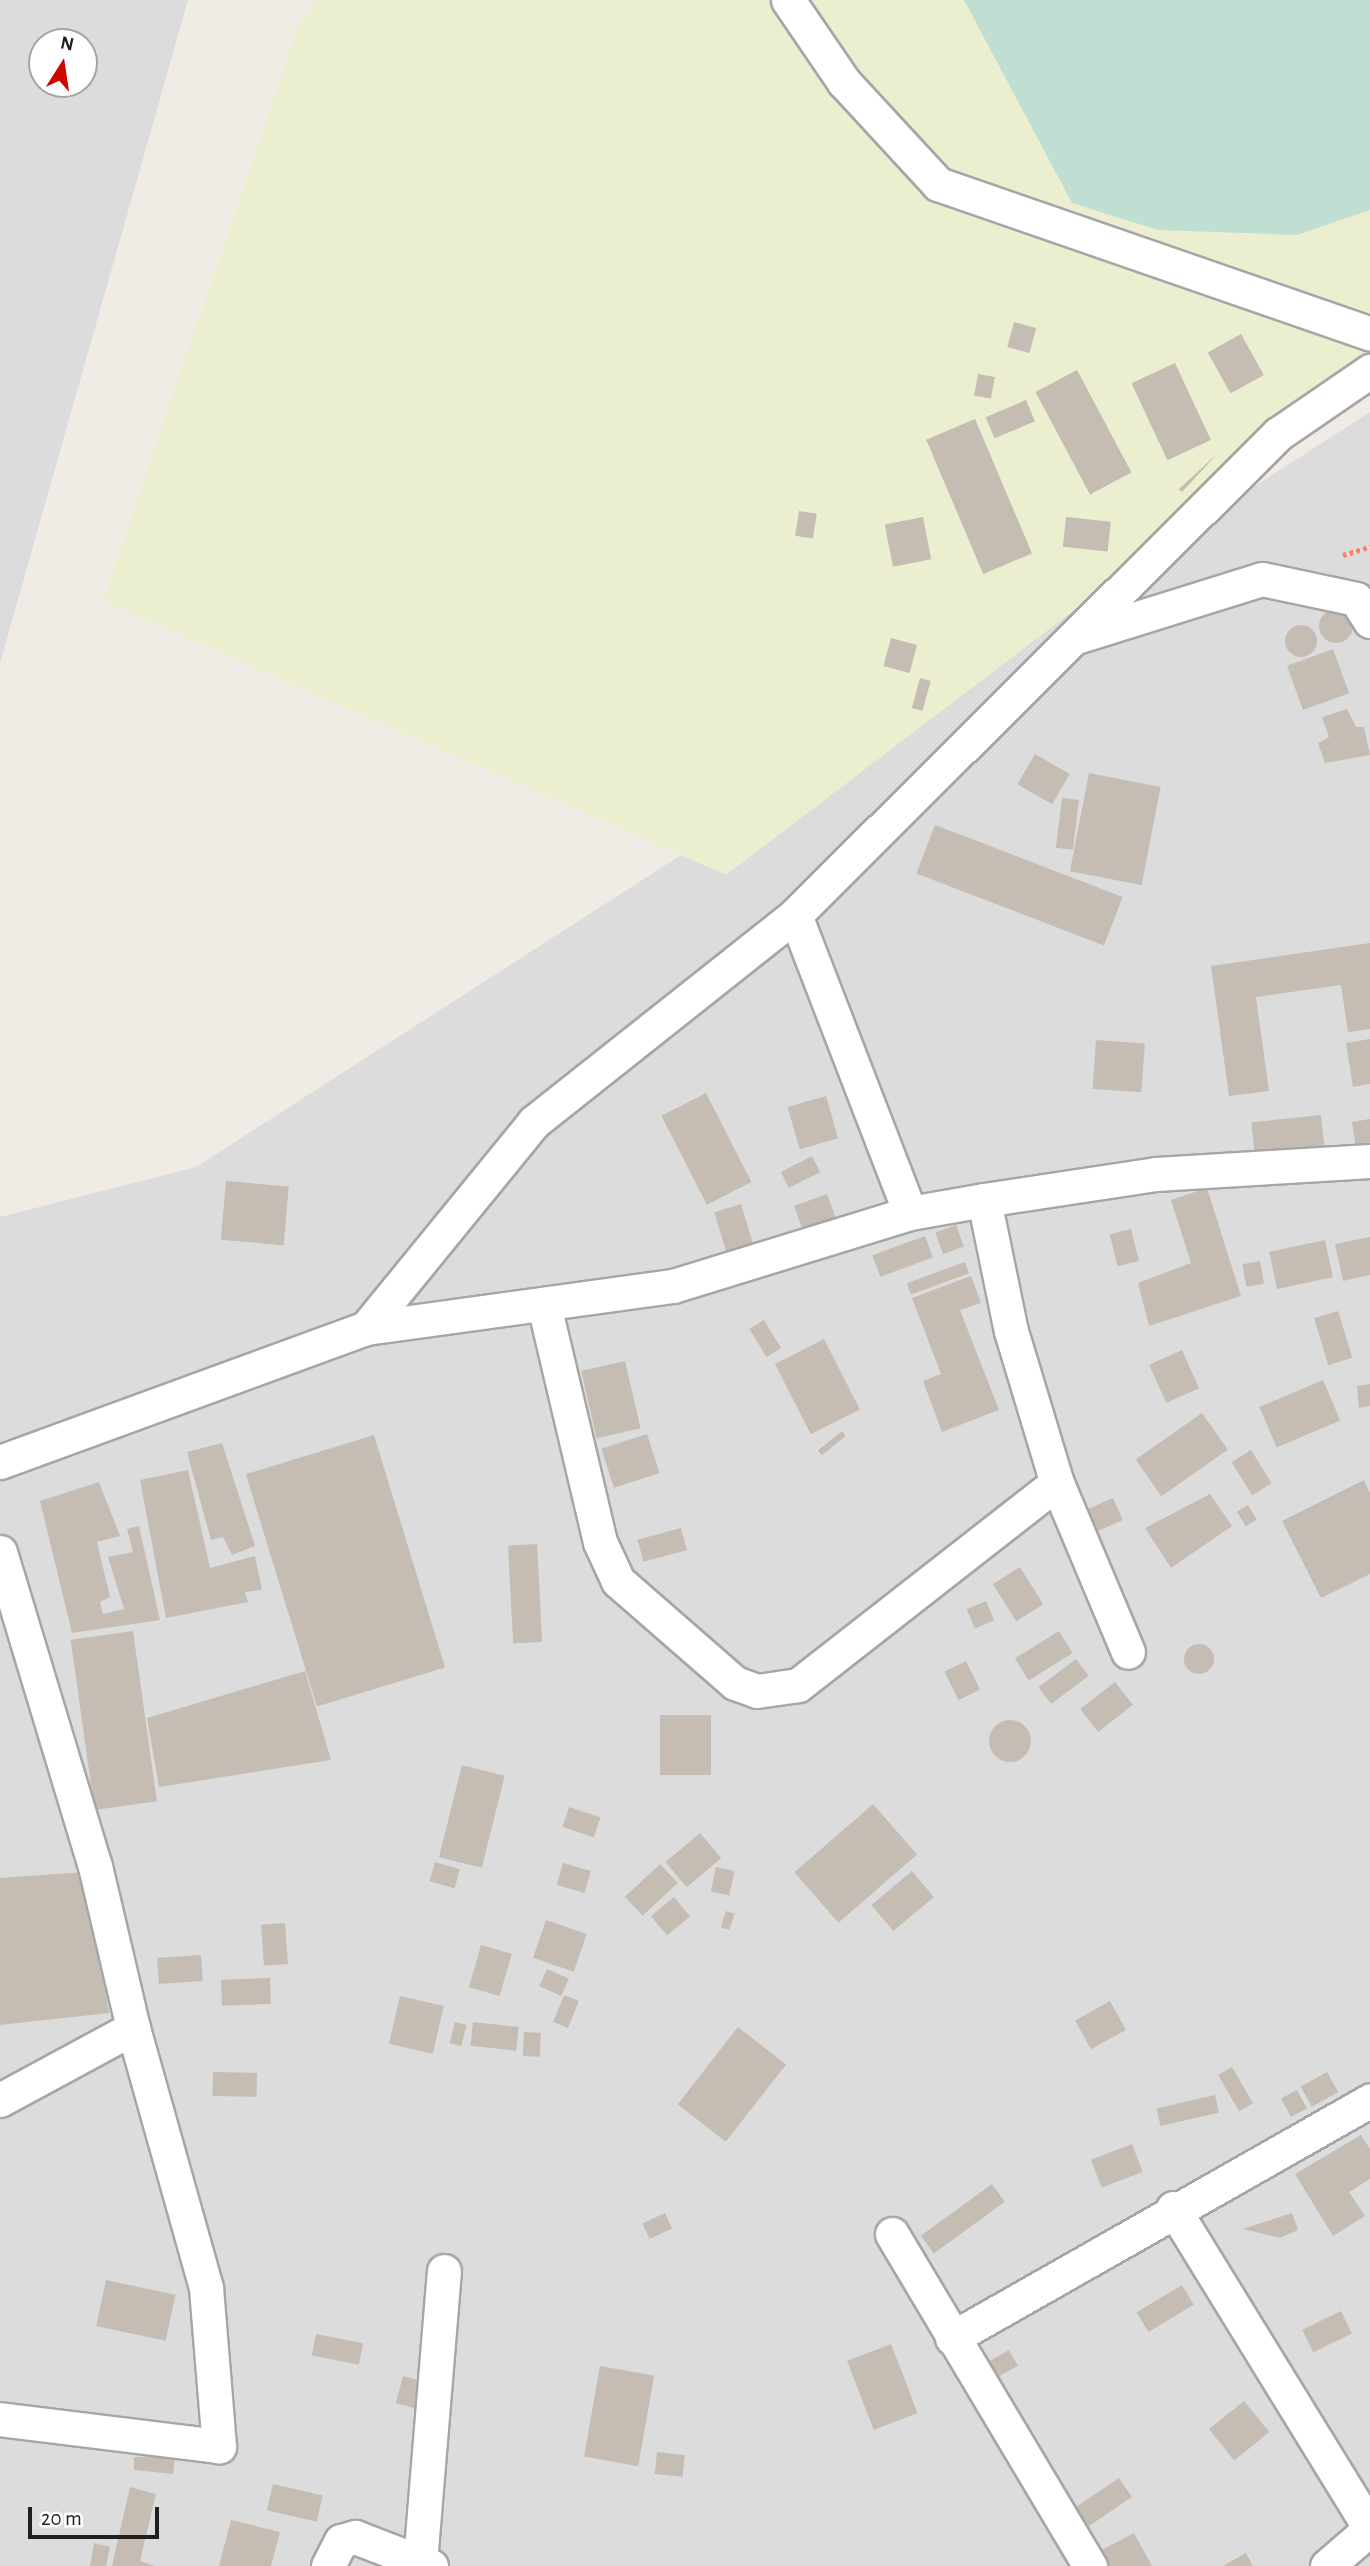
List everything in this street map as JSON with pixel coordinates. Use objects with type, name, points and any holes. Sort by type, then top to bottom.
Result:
[{"type":"street","points":[[788,0],[844,82],[938,184],[1370,334]]},
{"type":"street","points":[[366,1328],[534,1122],[795,915],[1067,639],[1278,434],[1370,371]]},
{"type":"street","points":[[1067,639],[1262,579],[1356,599],[1370,621]]},
{"type":"street","points":[[795,915],[910,1213]]},
{"type":"street","points":[[0,1462],[366,1328],[544,1306],[673,1286],[910,1213],[984,1200],[1156,1174],[1370,1161]]},
{"type":"street","points":[[984,1200],[1011,1331],[1058,1483],[1128,1652]]},
{"type":"street","points":[[544,1306],[600,1542],[618,1581],[736,1683],[757,1692],[798,1685],[1058,1483]]},
{"type":"street","points":[[0,1552],[95,1866],[133,2028],[206,2288],[219,2446],[0,2419]]},
{"type":"street","points":[[0,2100],[133,2028]]},
{"type":"street","points":[[952,2338],[1173,2208],[1370,2101]]},
{"type":"street","points":[[1173,2208],[1370,2528],[1327,2566]]},
{"type":"street","points":[[892,2234],[1090,2566]]},
{"type":"street","points":[[328,2566],[341,2541],[355,2537],[425,2564],[444,2271]]},
{"type":"shaded area","points":[[0,0],[188,0],[0,663]]},
{"type":"shaded area","points":[[1370,412],[1370,2566],[0,2566],[0,1217],[196,1167]]},
{"type":"green space","points":[[316,0],[1370,0],[1370,385],[726,875],[103,601],[300,21]]},
{"type":"green space","points":[[964,0],[1370,0],[1370,210],[1297,235],[1158,230],[1072,203]]},
{"type":"building","points":[[1014,322],[1036,328],[1029,353],[1007,347]]},
{"type":"building","points":[[1241,334],[1264,375],[1231,394],[1208,352]]},
{"type":"building","points":[[1175,363],[1211,440],[1167,460],[1131,383]]},
{"type":"building","points":[[1077,370],[1131,472],[1090,494],[1036,392]]},
{"type":"building","points":[[978,374],[995,377],[991,399],[974,396]]},
{"type":"building","points":[[1026,400],[1035,421],[994,438],[985,417]]},
{"type":"building","points":[[975,419],[1032,553],[983,574],[926,440]]},
{"type":"building","points":[[1219,452],[1182,492],[1179,489]]},
{"type":"building","points":[[799,511],[817,514],[813,539],[795,536]]},
{"type":"building","points":[[923,517],[931,559],[893,567],[885,524]]},
{"type":"building","points":[[1066,517],[1111,522],[1108,552],[1063,547]]},
{"type":"building","points":[[1336,609],[1348,614],[1353,626],[1348,638],[1336,643],[1324,638],[1319,626],[1324,614]]},
{"type":"building","points":[[1301,625],[1312,630],[1317,641],[1312,652],[1301,657],[1290,652],[1285,641],[1290,630]]},
{"type":"building","points":[[891,638],[917,645],[910,673],[883,666]]},
{"type":"building","points":[[1333,649],[1349,693],[1303,710],[1287,666]]},
{"type":"building","points":[[920,678],[931,681],[923,711],[912,708]]},
{"type":"building","points":[[1347,709],[1356,727],[1364,727],[1370,755],[1325,763],[1318,743],[1329,737],[1322,717]]},
{"type":"building","points":[[1035,754],[1070,774],[1052,804],[1018,784]]},
{"type":"building","points":[[1089,773],[1161,787],[1142,885],[1070,871]]},
{"type":"building","points":[[1062,798],[1079,800],[1073,850],[1056,848]]},
{"type":"building","points":[[935,825],[1123,897],[1104,946],[916,874]]},
{"type":"building","points":[[1370,943],[1370,1029],[1348,1032],[1341,985],[1256,997],[1269,1091],[1229,1096],[1211,966]]},
{"type":"building","points":[[1370,1039],[1370,1084],[1353,1087],[1346,1043]]},
{"type":"building","points":[[1096,1040],[1145,1043],[1141,1092],[1093,1089]]},
{"type":"building","points":[[706,1093],[751,1182],[707,1205],[661,1116]]},
{"type":"building","points":[[826,1096],[838,1138],[800,1149],[788,1107]]},
{"type":"building","points":[[1321,1115],[1325,1155],[1256,1162],[1251,1122]]},
{"type":"building","points":[[1370,1119],[1370,1148],[1356,1150],[1352,1122]]},
{"type":"building","points":[[812,1156],[820,1172],[789,1188],[781,1172]]},
{"type":"building","points":[[226,1181],[289,1186],[284,1245],[221,1240]]},
{"type":"building","points":[[1207,1188],[1241,1296],[1149,1326],[1138,1283],[1191,1263],[1171,1200]]},
{"type":"building","points":[[827,1194],[837,1222],[804,1234],[794,1206]]},
{"type":"building","points":[[741,1204],[756,1253],[729,1261],[714,1212]]},
{"type":"building","points":[[956,1225],[964,1247],[943,1254],[935,1233]]},
{"type":"building","points":[[1131,1229],[1139,1261],[1118,1266],[1110,1234]]},
{"type":"building","points":[[925,1236],[933,1258],[880,1277],[872,1255]]},
{"type":"building","points":[[1370,1237],[1370,1275],[1343,1281],[1335,1244]]},
{"type":"building","points":[[1325,1240],[1333,1277],[1277,1289],[1269,1252]]},
{"type":"building","points":[[1260,1261],[1264,1284],[1246,1287],[1242,1264]]},
{"type":"building","points":[[965,1262],[969,1273],[911,1294],[907,1283]]},
{"type":"building","points":[[971,1276],[981,1303],[960,1310],[999,1410],[942,1432],[923,1381],[941,1374],[912,1298]]},
{"type":"building","points":[[1338,1311],[1352,1358],[1328,1365],[1314,1318]]},
{"type":"building","points":[[764,1320],[781,1348],[766,1357],[749,1329]]},
{"type":"building","points":[[824,1339],[860,1409],[811,1434],[775,1364]]},
{"type":"building","points":[[1182,1350],[1199,1388],[1166,1403],[1149,1365]]},
{"type":"building","points":[[625,1361],[641,1428],[597,1438],[581,1371]]},
{"type":"building","points":[[1323,1380],[1340,1421],[1277,1447],[1259,1407]]},
{"type":"building","points":[[1370,1384],[1370,1406],[1359,1408],[1357,1386]]},
{"type":"building","points":[[1202,1413],[1228,1450],[1161,1496],[1136,1459]]},
{"type":"building","points":[[842,1431],[846,1436],[822,1455],[818,1451]]},
{"type":"building","points":[[647,1434],[660,1473],[614,1488],[601,1449]]},
{"type":"building","points":[[374,1435],[445,1667],[317,1707],[246,1474]]},
{"type":"building","points":[[222,1443],[255,1546],[232,1555],[223,1537],[211,1540],[187,1452]]},
{"type":"building","points":[[1251,1450],[1272,1483],[1252,1495],[1231,1462]]},
{"type":"building","points":[[188,1470],[210,1568],[255,1556],[262,1590],[245,1592],[248,1602],[166,1618],[140,1480]]},
{"type":"building","points":[[1364,1480],[1370,1493],[1370,1574],[1321,1598],[1282,1521]]},
{"type":"building","points":[[99,1482],[120,1536],[97,1542],[110,1597],[100,1602],[103,1614],[124,1609],[108,1557],[133,1552],[127,1529],[139,1526],[160,1620],[72,1633],[40,1501]]},
{"type":"building","points":[[1210,1494],[1232,1526],[1171,1568],[1145,1528]]},
{"type":"building","points":[[1113,1498],[1123,1520],[1092,1534],[1082,1512]]},
{"type":"building","points":[[1248,1505],[1257,1520],[1246,1526],[1237,1512]]},
{"type":"building","points":[[681,1528],[687,1550],[643,1562],[638,1540]]},
{"type":"building","points":[[537,1544],[542,1642],[513,1643],[508,1546]]},
{"type":"building","points":[[1020,1567],[1043,1604],[1016,1621],[993,1584]]},
{"type":"building","points":[[986,1601],[994,1620],[975,1629],[967,1609]]},
{"type":"building","points":[[133,1631],[157,1801],[95,1810],[71,1640]]},
{"type":"building","points":[[1059,1631],[1073,1653],[1029,1681],[1015,1659]]},
{"type":"building","points":[[1199,1644],[1210,1648],[1214,1659],[1210,1670],[1199,1674],[1188,1670],[1184,1659],[1188,1648]]},
{"type":"building","points":[[1076,1659],[1089,1676],[1051,1704],[1038,1687]]},
{"type":"building","points":[[966,1661],[980,1690],[958,1700],[944,1672]]},
{"type":"building","points":[[305,1671],[331,1760],[159,1787],[147,1718]]},
{"type":"building","points":[[1115,1682],[1133,1705],[1098,1732],[1080,1709]]},
{"type":"building","points":[[660,1715],[711,1715],[711,1775],[660,1775]]},
{"type":"building","points":[[1010,1720],[1025,1726],[1031,1741],[1025,1756],[1010,1762],[995,1756],[989,1741],[995,1726]]},
{"type":"building","points":[[462,1765],[505,1776],[482,1868],[439,1857]]},
{"type":"building","points":[[873,1804],[917,1855],[838,1923],[795,1872]]},
{"type":"building","points":[[569,1807],[600,1817],[594,1837],[563,1827]]},
{"type":"building","points":[[700,1833],[721,1858],[687,1887],[666,1862]]},
{"type":"building","points":[[435,1862],[460,1869],[454,1888],[429,1881]]},
{"type":"building","points":[[563,1863],[591,1871],[585,1893],[557,1885]]},
{"type":"building","points":[[660,1864],[678,1883],[643,1916],[625,1897]]},
{"type":"building","points":[[716,1867],[735,1871],[729,1895],[711,1891]]},
{"type":"building","points":[[912,1871],[934,1897],[893,1931],[871,1905]]},
{"type":"building","points":[[85,1872],[109,2013],[0,2025],[0,1878]]},
{"type":"building","points":[[674,1897],[690,1916],[667,1935],[651,1916]]},
{"type":"building","points":[[726,1911],[735,1914],[729,1930],[721,1927]]},
{"type":"building","points":[[546,1920],[587,1934],[574,1972],[533,1958]]},
{"type":"building","points":[[285,1923],[288,1964],[264,1966],[261,1925]]},
{"type":"building","points":[[481,1945],[512,1954],[500,1996],[469,1987]]},
{"type":"building","points":[[201,1955],[203,1981],[159,1984],[157,1958]]},
{"type":"building","points":[[547,1969],[569,1979],[561,1996],[539,1986]]},
{"type":"building","points":[[270,1978],[271,2004],[222,2006],[221,1980]]},
{"type":"building","points":[[564,1995],[579,2001],[568,2028],[553,2022]]},
{"type":"building","points":[[400,1996],[444,2006],[433,2054],[389,2044]]},
{"type":"building","points":[[1110,2001],[1126,2030],[1091,2049],[1075,2020]]},
{"type":"building","points":[[455,2022],[467,2025],[461,2046],[450,2043]]},
{"type":"building","points":[[473,2022],[519,2027],[516,2051],[470,2046]]},
{"type":"building","points":[[738,2027],[786,2065],[726,2142],[678,2104]]},
{"type":"building","points":[[524,2032],[541,2033],[540,2057],[523,2056]]},
{"type":"building","points":[[1232,2067],[1253,2103],[1239,2111],[1218,2075]]},
{"type":"building","points":[[213,2072],[257,2073],[257,2097],[213,2096]]},
{"type":"building","points":[[1327,2072],[1338,2092],[1312,2107],[1301,2087]]},
{"type":"building","points":[[1297,2090],[1307,2109],[1291,2117],[1281,2098]]},
{"type":"building","points":[[1215,2095],[1219,2113],[1161,2126],[1157,2108]]},
{"type":"building","points":[[1361,2135],[1370,2149],[1370,2179],[1349,2192],[1365,2216],[1333,2236],[1295,2174]]},
{"type":"building","points":[[1132,2144],[1143,2172],[1102,2188],[1091,2160]]},
{"type":"building","points":[[992,2184],[1005,2202],[934,2254],[921,2236]]},
{"type":"building","points":[[665,2213],[672,2228],[650,2239],[642,2224]]},
{"type":"building","points":[[1292,2213],[1298,2230],[1280,2238],[1243,2229]]},
{"type":"building","points":[[106,2280],[175,2295],[166,2341],[96,2326]]},
{"type":"building","points":[[1182,2285],[1194,2305],[1148,2332],[1137,2312]]},
{"type":"building","points":[[1341,2311],[1352,2333],[1313,2352],[1302,2330]]},
{"type":"building","points":[[316,2334],[363,2343],[359,2365],[312,2356]]},
{"type":"building","points":[[891,2344],[918,2413],[874,2430],[847,2361]]},
{"type":"building","points":[[1009,2350],[1018,2366],[998,2377],[989,2361]]},
{"type":"building","points":[[600,2366],[654,2376],[638,2466],[584,2457]]},
{"type":"building","points":[[403,2376],[430,2383],[423,2410],[396,2403]]},
{"type":"building","points":[[1244,2401],[1269,2432],[1234,2460],[1209,2429]]},
{"type":"building","points":[[657,2452],[685,2455],[683,2477],[655,2474]]},
{"type":"building","points":[[134,2457],[175,2457],[173,2474],[134,2470]]},
{"type":"building","points":[[1119,2478],[1132,2497],[1078,2533],[1065,2514]]},
{"type":"building","points":[[273,2484],[323,2495],[317,2522],[267,2510]]},
{"type":"building","points":[[130,2487],[156,2494],[140,2561],[155,2566],[112,2566]]},
{"type":"building","points":[[231,2520],[280,2532],[271,2566],[219,2566]]},
{"type":"building","points":[[1134,2533],[1152,2566],[1106,2566],[1098,2552]]},
{"type":"building","points":[[94,2543],[110,2547],[106,2566],[90,2566]]},
{"type":"building","points":[[1246,2553],[1253,2566],[1223,2566]]}]
